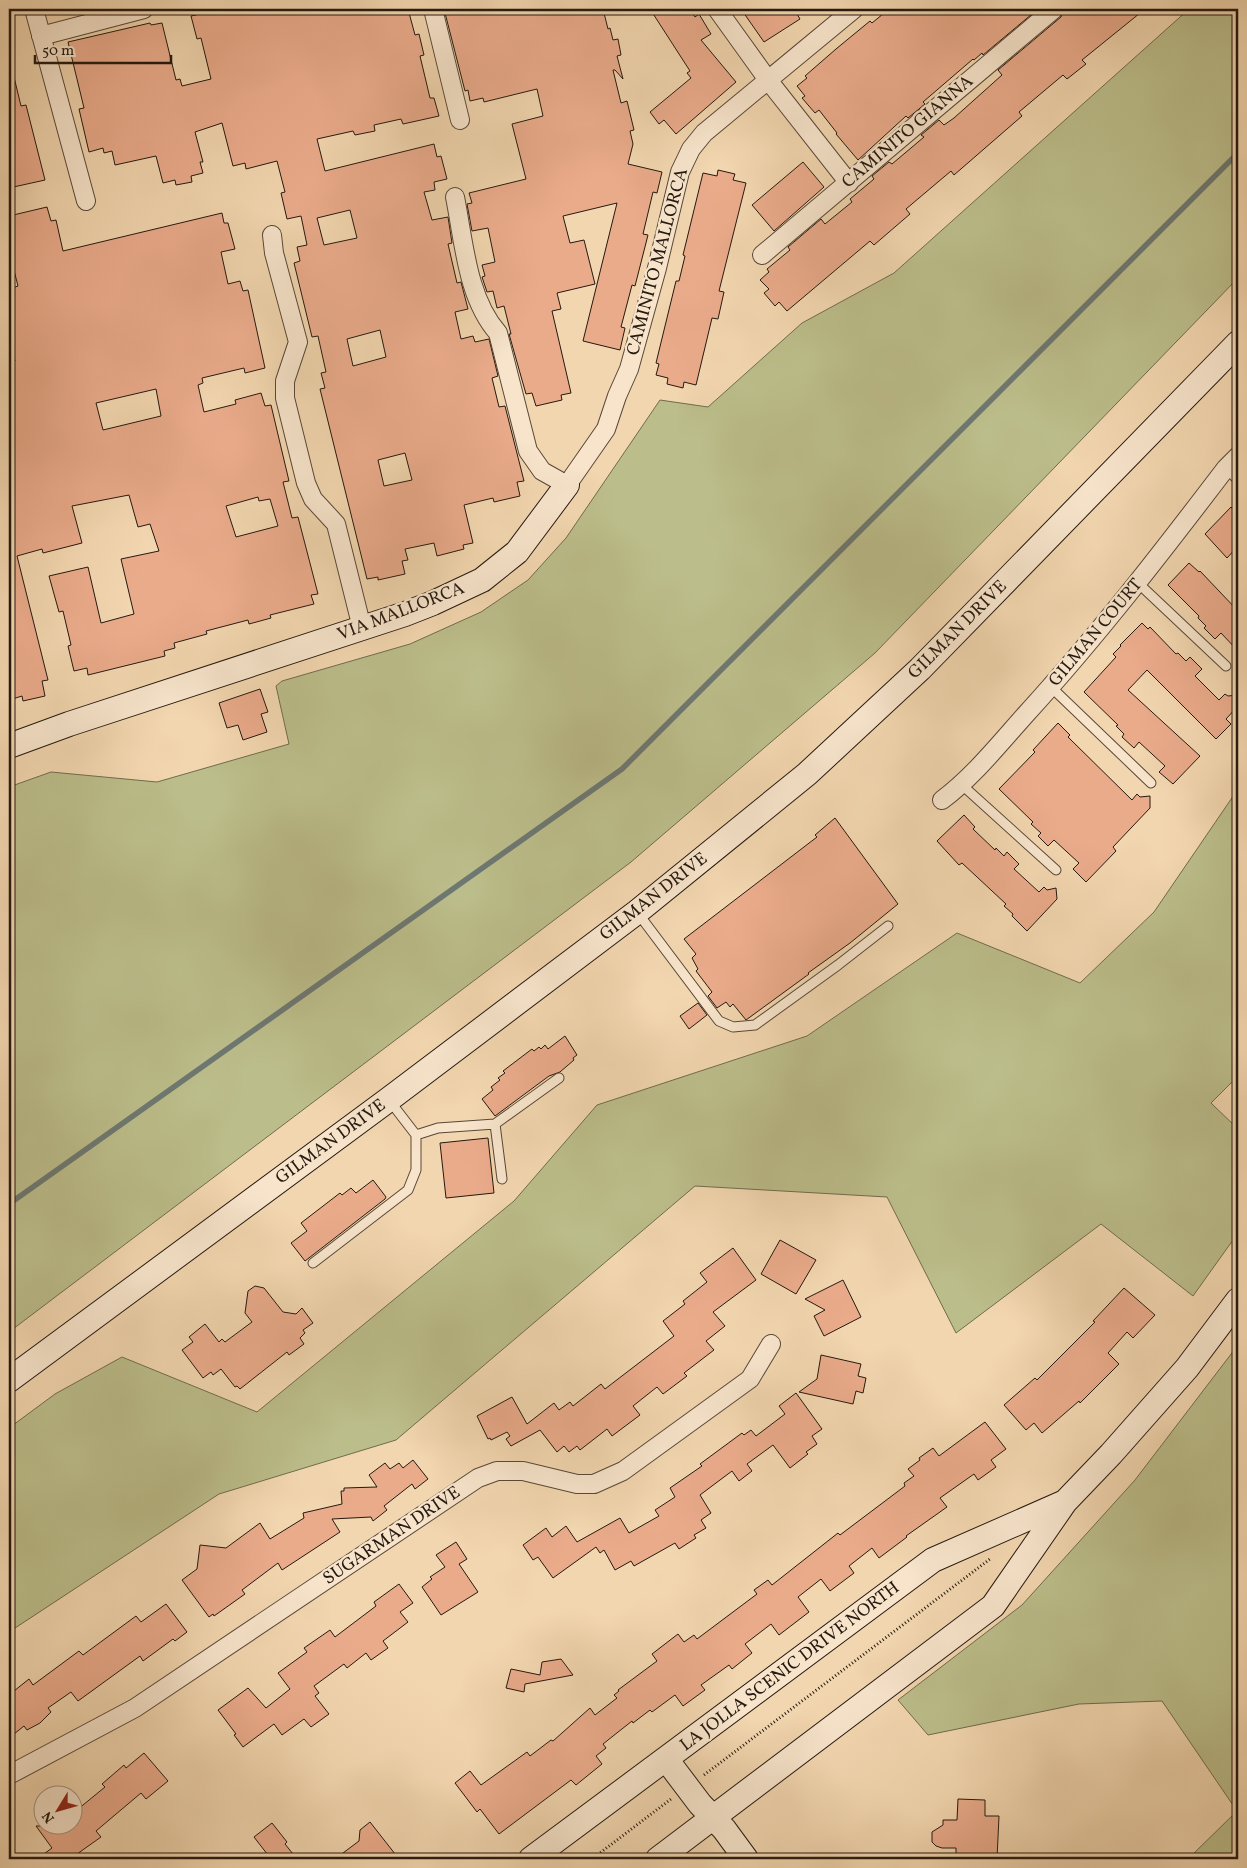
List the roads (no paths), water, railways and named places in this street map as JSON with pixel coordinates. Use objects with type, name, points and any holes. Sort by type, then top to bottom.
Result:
[{"type":"main road","name":"GILMAN DRIVE","points":[[9,1380],[388,1100],[637,912],[807,774],[920,669],[1238,343]]},
{"type":"main road","name":"VIA MALLORCA","points":[[9,746],[69,724],[433,603],[482,580],[517,552],[567,485]]},
{"type":"main road","name":"LA JOLLA SCENIC DRIVE NORTH","points":[[658,1859],[992,1606],[1065,1502],[1111,1454],[1187,1368],[1238,1300]]},
{"type":"main road","name":"LA JOLLA SCENIC DRIVE NORTH","points":[[531,1859],[933,1560],[1065,1502]]},
{"type":"main road","points":[[666,1759],[700,1804],[724,1829],[746,1859]]},
{"type":"street","points":[[34,9],[86,201]]},
{"type":"street","points":[[41,36],[144,9]]},
{"type":"street","points":[[433,9],[460,120]]},
{"type":"street","points":[[718,9],[768,80],[849,183]]},
{"type":"street","name":"CAMINITO MALLORCA","points":[[567,485],[606,429],[617,396],[629,369],[657,268],[680,172],[691,149],[704,132],[854,9]]},
{"type":"street","name":"CAMINITO GIANNA","points":[[762,255],[1054,9]]},
{"type":"street","points":[[455,198],[473,287],[489,322],[498,333],[528,451],[542,471],[567,485]]},
{"type":"street","points":[[272,235],[274,253],[298,342],[285,381],[285,398],[306,483],[313,499],[336,524],[362,628]]},
{"type":"street","name":"GILMAN COURT","points":[[942,800],[962,785],[1051,687],[1234,468]]},
{"type":"street","name":"SUGARMAN DRIVE","points":[[9,1775],[135,1708],[478,1478],[497,1471],[523,1471],[577,1484],[594,1484],[623,1471],[750,1379],[771,1344]]},
{"type":"lane","points":[[1138,583],[1226,666]]},
{"type":"lane","points":[[1051,687],[1151,783]]},
{"type":"lane","points":[[962,785],[1056,870]]},
{"type":"lane","points":[[637,912],[719,1021],[733,1027],[755,1025],[888,926]]},
{"type":"lane","points":[[416,1135],[438,1128],[495,1124],[559,1078]]},
{"type":"lane","points":[[313,1263],[408,1190],[416,1170],[416,1135],[388,1100]]},
{"type":"lane","points":[[495,1124],[502,1180]]},
{"type":"waterway","points":[[9,1204],[622,769],[1238,153]]}]
